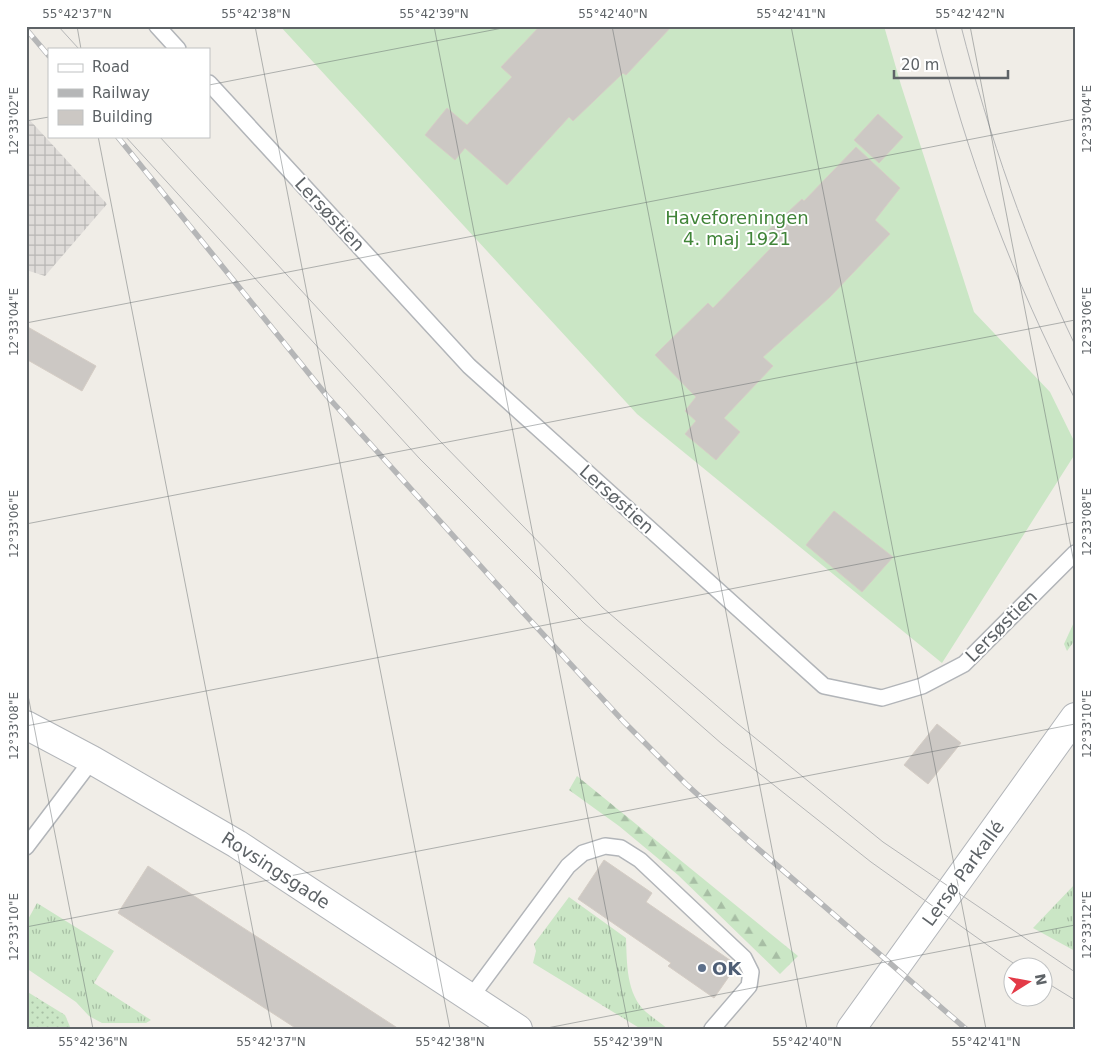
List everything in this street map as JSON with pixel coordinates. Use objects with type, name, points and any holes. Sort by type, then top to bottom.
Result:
[{"type":"street","name":"Lersø Parkallé","points":[[851,1029],[1075,717]]},
{"type":"street","name":"Rovsingsgade","points":[[26,725],[92,760],[237,844],[518,1029]]},
{"type":"lane","points":[[157,26],[177,48]]},
{"type":"lane","name":"Lersøstien","points":[[210,84],[469,366],[824,686],[882,698],[922,686],[964,664],[1075,553]]},
{"type":"lane","points":[[26,847],[92,760]]},
{"type":"lane","points":[[471,998],[568,866],[583,852],[605,846],[621,848],[640,860],[744,958],[751,972],[749,986],[712,1029]]},
{"type":"shaded area","points":[[26,116],[107,204],[45,276],[26,270]]},
{"type":"green space","name":"Haveforeningen 4. maj 1921","points":[[280,26],[884,26],[974,312],[1050,392],[1075,443],[1075,454],[942,663],[637,414]]},
{"type":"green space","points":[[1075,620],[1075,640],[1067,651],[1064,644]]},
{"type":"green space","points":[[577,776],[798,956],[780,974],[678,875],[619,826],[569,790]]},
{"type":"green space","points":[[1075,884],[1075,951],[1033,928]]},
{"type":"green space","points":[[569,897],[626,938],[629,978],[639,1005],[668,1029],[641,1029],[533,963],[536,951],[534,944]]},
{"type":"green space","points":[[37,903],[114,951],[94,983],[151,1020],[146,1023],[102,1023],[89,1016],[76,1002],[26,968],[26,923]]},
{"type":"green space","points":[[26,991],[65,1015],[71,1029],[26,1029]]},
{"type":"building","points":[[540,26],[672,26],[626,75],[623,73],[573,121],[569,117],[507,185],[465,148],[455,160],[425,135],[447,108],[467,125],[512,77],[501,67]]},
{"type":"building","points":[[878,114],[903,137],[879,163],[854,140]]},
{"type":"building","points":[[856,147],[900,188],[875,220],[890,234],[830,297],[763,357],[773,366],[724,418],[740,432],[716,460],[685,434],[696,421],[685,411],[696,397],[655,355],[708,303],[713,308],[771,248],[760,238],[802,199],[804,201]]},
{"type":"building","points":[[26,326],[96,366],[82,391],[26,359]]},
{"type":"building","points":[[834,511],[893,557],[862,592],[806,545]]},
{"type":"building","points":[[937,724],[961,743],[928,784],[904,765]]},
{"type":"building","points":[[604,860],[652,893],[646,902],[737,965],[714,998],[668,966],[671,963],[578,899]]},
{"type":"building","points":[[148,866],[399,1029],[297,1029],[118,913]]},
{"type":"tram line","points":[[58,26],[78,48]]},
{"type":"tram line","points":[[935,26],[961,122],[994,217],[1032,309],[1075,399]]},
{"type":"tram line","points":[[961,26],[996,148],[1010,188],[1040,268],[1075,345]]},
{"type":"tram line","points":[[26,29],[48,52]]},
{"type":"tram line","points":[[127,138],[419,458],[584,623],[722,744],[871,862],[1006,958]]},
{"type":"tram line","points":[[161,138],[439,440],[602,607],[738,724],[883,842],[1075,972]]},
{"type":"tram line","points":[[1054,987],[1075,1000]]},
{"type":"railway","points":[[26,29],[48,55]]},
{"type":"railway","points":[[119,138],[327,396],[623,721],[686,784],[749,841],[966,1029]]},
{"type":"place","name":"OK","points":[[702,968]]}]
